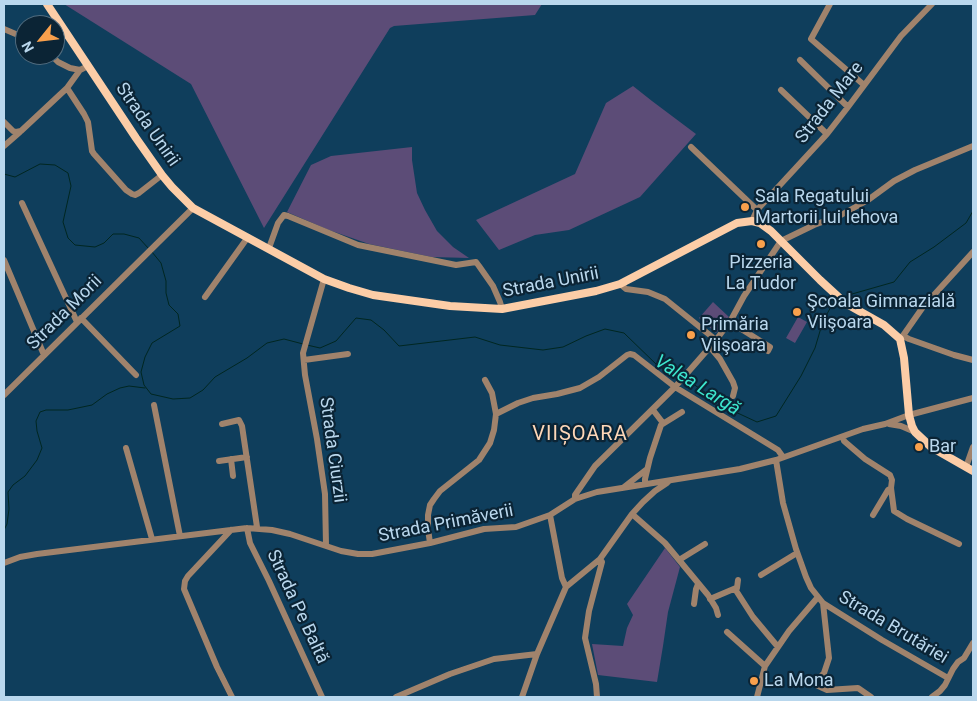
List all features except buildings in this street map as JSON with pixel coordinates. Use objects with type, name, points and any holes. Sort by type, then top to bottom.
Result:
[{"type":"main road","name":"Strada Unirii","points":[[48,4],[162,175],[193,208],[324,279],[373,295],[450,306],[502,309],[596,291],[620,284],[737,223],[752,221]]},
{"type":"main road","points":[[752,221],[760,223],[771,231],[831,291],[846,303],[901,337],[909,414],[915,432],[931,447],[970,469]]},
{"type":"street","points":[[830,4],[811,39],[864,85]]},
{"type":"street","name":"Strada Mare","points":[[752,221],[757,210],[827,134],[900,36],[932,4]]},
{"type":"street","points":[[800,60],[848,107]]},
{"type":"street","points":[[64,65],[80,70]]},
{"type":"street","points":[[4,146],[67,88],[80,70],[88,66]]},
{"type":"street","points":[[67,88],[88,122],[92,151],[126,190],[135,195],[162,175]]},
{"type":"street","points":[[781,90],[827,134]]},
{"type":"street","points":[[4,122],[13,131],[20,131]]},
{"type":"street","points":[[575,499],[576,494],[595,466],[653,410],[716,340],[730,322],[744,296],[781,241],[814,225],[841,216],[868,200],[894,181],[915,170],[973,146]]},
{"type":"street","points":[[691,147],[757,210]]},
{"type":"street","points":[[22,203],[79,320],[136,375]]},
{"type":"street","name":"Strada Morii","points":[[4,395],[193,208]]},
{"type":"street","points":[[269,248],[278,223],[284,215],[358,246],[456,265],[476,262],[493,286],[502,309]]},
{"type":"street","points":[[205,297],[248,238]]},
{"type":"street","points":[[973,252],[923,307],[901,337],[954,356],[973,360]]},
{"type":"street","points":[[4,260],[44,355]]},
{"type":"street","name":"Strada Ciurzii","points":[[324,279],[303,350],[305,376],[325,494],[326,545]]},
{"type":"street","points":[[620,284],[626,289],[648,292],[665,299],[716,340]]},
{"type":"street","points":[[730,322],[770,347],[768,351]]},
{"type":"street","points":[[710,347],[717,354],[733,382],[733,396]]},
{"type":"street","points":[[304,360],[348,354]]},
{"type":"street","points":[[496,414],[518,403],[534,398],[580,388],[599,377],[630,354],[634,354],[677,385],[778,450],[784,503],[797,553],[811,588],[823,604],[829,658],[824,672],[816,685],[823,689],[831,690],[858,688],[871,697]]},
{"type":"street","points":[[430,543],[428,529],[430,505],[440,491],[479,460],[490,443],[496,414],[492,393],[485,380]]},
{"type":"street","name":"Strada Primăverii","points":[[4,563],[20,557],[37,554],[218,530],[247,528],[258,528],[290,534],[341,551],[372,554],[484,530],[516,527],[550,515],[575,499],[597,492],[740,469],[779,459],[863,429],[885,424],[909,414],[973,399]]},
{"type":"street","points":[[154,405],[180,536]]},
{"type":"street","points":[[653,410],[663,423]]},
{"type":"street","points":[[645,484],[658,432],[663,423],[682,412]]},
{"type":"street","points":[[222,424],[236,420],[240,421],[242,426],[258,528]]},
{"type":"street","points":[[885,424],[901,426],[915,432]]},
{"type":"street","points":[[843,437],[865,459],[890,475],[894,511],[959,544]]},
{"type":"street","points":[[970,469],[973,447]]},
{"type":"street","points":[[126,448],[152,539]]},
{"type":"street","points":[[219,461],[247,457]]},
{"type":"street","points":[[231,459],[234,476]]},
{"type":"street","points":[[623,488],[648,468]]},
{"type":"street","points":[[522,697],[537,654],[566,587],[600,559],[632,514],[656,490],[669,481]]},
{"type":"street","points":[[873,515],[891,488]]},
{"type":"street","points":[[632,514],[666,543],[710,599],[716,608],[718,616]]},
{"type":"street","points":[[550,515],[562,578],[566,587]]},
{"type":"street","name":"Strada Pe Baltă","points":[[247,528],[250,543],[270,581],[322,697]]},
{"type":"street","points":[[231,530],[188,576],[184,589],[217,667],[232,697]]},
{"type":"street","points":[[679,560],[705,544]]},
{"type":"street","points":[[761,574],[797,553]]},
{"type":"street","points":[[597,697],[596,684],[585,638],[589,611],[602,562],[600,559]]},
{"type":"street","points":[[710,599],[737,588],[738,580]]},
{"type":"street","points":[[694,604],[698,584]]},
{"type":"street","points":[[735,589],[753,617],[778,647]]},
{"type":"street","points":[[757,697],[765,666],[789,631],[818,597]]},
{"type":"street","name":"Strada Brutăriei","points":[[823,604],[948,678]]},
{"type":"street","points":[[727,632],[765,666]]},
{"type":"street","points":[[932,697],[945,685],[958,662],[964,658],[973,643]]},
{"type":"street","points":[[396,697],[450,674],[494,659],[537,654]]},
{"type":"street","points":[[829,697],[831,690]]},
{"type":"shaded area","points":[[64,4],[542,4],[535,15],[394,26],[390,28],[264,228],[191,84]]},
{"type":"shaded area","points":[[633,86],[696,134],[640,197],[569,230],[535,235],[499,250],[476,220],[575,174],[606,103]]},
{"type":"shaded area","points":[[412,147],[417,193],[425,210],[437,231],[453,247],[469,258],[432,257],[369,244],[287,212],[311,165],[331,156]]},
{"type":"shaded area","points":[[713,302],[729,317],[716,333],[699,318]]},
{"type":"shaded area","points":[[798,317],[807,322],[795,343],[786,338]]},
{"type":"shaded area","points":[[665,548],[680,567],[668,612],[657,682],[598,675],[592,644],[623,646],[627,628],[633,615],[627,604]]},
{"type":"waterway","name":"Valea Largă","points":[[4,174],[15,177],[40,164],[55,165],[68,173],[71,186],[63,222],[68,238],[75,245],[95,247],[104,243],[113,234],[124,234],[139,238],[149,249]]},
{"type":"waterway","name":"Valea Largă","points":[[845,298],[852,294],[894,282],[910,262],[966,223],[973,211]]},
{"type":"waterway","name":"Valea Largă","points":[[152,252],[161,263],[166,281],[169,305],[178,314],[180,326],[152,343],[145,357],[141,372],[144,385],[151,394],[173,399],[190,398],[203,390],[215,377],[247,358],[267,343],[284,339],[303,344]]},
{"type":"waterway","name":"Valea Largă","points":[[686,379],[729,409],[757,422],[776,416],[801,376],[815,348],[823,321],[832,305],[839,301]]},
{"type":"waterway","name":"Valea Largă","points":[[307,345],[320,348],[336,341],[356,318],[371,320],[384,330],[399,346],[475,337],[500,345],[543,350],[563,347],[605,329],[624,333],[658,366],[680,377]]},
{"type":"waterway","points":[[4,530],[7,524],[9,509],[8,492],[13,485],[25,476],[37,460],[42,448],[36,421],[40,412],[46,410],[68,410],[92,405],[107,394],[120,388],[129,386],[145,388]]},
{"type":"place","name":"Sala Regatului Martorii lui Iehova","points":[[745,207]]},
{"type":"place","name":"Pizzeria La Tudor","points":[[761,244]]},
{"type":"place","name":"Şcoala Gimnazială Viişoara","points":[[797,312]]},
{"type":"place","name":"Primăria Viişoara","points":[[691,335]]},
{"type":"place","name":"Bar","points":[[919,447]]},
{"type":"place","name":"La Mona","points":[[754,681]]},
{"type":"district","name":"VIIȘOARA","points":[[580,435]]}]
